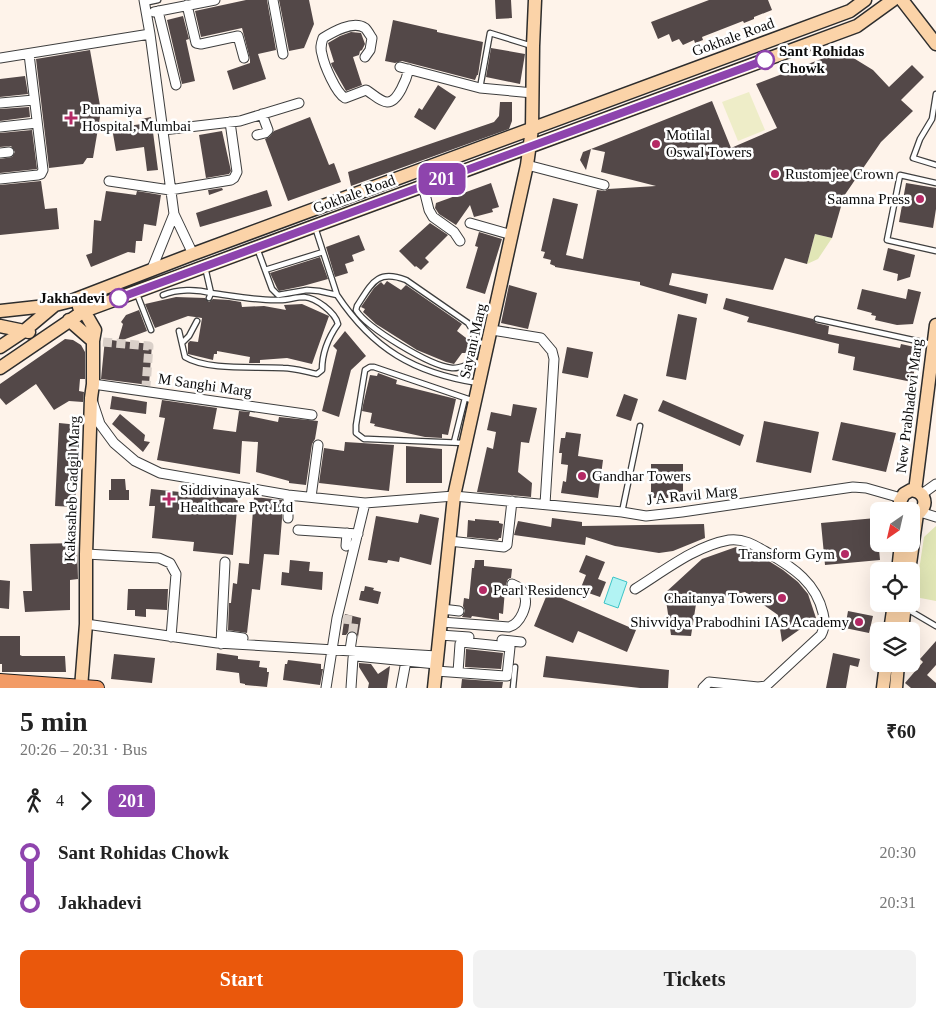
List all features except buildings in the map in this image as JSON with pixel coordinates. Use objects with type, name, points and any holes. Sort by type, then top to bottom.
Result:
[{"type":"main road","name":"Sayani Marg","points":[[434,688],[460,442],[470,400],[480,383],[479,363],[483,344],[492,330],[527,165],[532,129],[535,0]]},
{"type":"main road","name":"Gokhale Road","points":[[0,347],[24,331],[55,306],[850,11],[865,0]]},
{"type":"main road","name":"Gokhale Road","points":[[0,368],[84,310],[857,26],[892,0]]},
{"type":"main road","points":[[902,0],[936,44]]},
{"type":"main road","points":[[850,11],[857,26]]},
{"type":"main road","points":[[70,301],[84,310]]},
{"type":"main road","points":[[0,311],[55,306]]},
{"type":"main road","name":"Kakasaheb Gadgil Marg","points":[[81,687],[86,624],[86,554],[91,398],[98,341],[95,330],[84,310]]},
{"type":"main road","points":[[69,320],[98,341]]},
{"type":"main road","name":"New Prabhadevi Marg","points":[[920,511],[923,510],[925,502],[918,492],[932,345],[936,325]]},
{"type":"main road","points":[[0,326],[45,336]]},
{"type":"main road","name":"New Prabhadevi Marg","points":[[901,502],[901,498],[907,492],[918,492]]},
{"type":"main road","points":[[883,688],[885,672]]},
{"type":"main road","points":[[896,688],[897,672]]},
{"type":"main road","points":[[0,681],[97,688]]},
{"type":"street","points":[[146,13],[215,0]]},
{"type":"street","points":[[273,0],[283,54]]},
{"type":"street","points":[[144,2],[174,214],[193,254]]},
{"type":"street","points":[[187,5],[196,43],[201,44],[238,36],[244,58]]},
{"type":"street","points":[[158,11],[176,86]]},
{"type":"street","points":[[365,57],[370,50],[372,38],[364,28],[359,26],[343,28],[323,38],[321,45],[322,56],[340,96],[345,98],[366,90],[382,100],[392,101],[398,94],[404,68],[480,88],[533,93]]},
{"type":"street","points":[[0,58],[150,34]]},
{"type":"street","points":[[0,179],[41,174],[42,170],[29,54]]},
{"type":"street","points":[[0,103],[34,100]]},
{"type":"street","points":[[163,130],[240,121],[299,104]]},
{"type":"street","points":[[257,136],[268,130],[262,114]]},
{"type":"street","points":[[109,181],[170,190],[234,178],[237,172],[230,122]]},
{"type":"street","points":[[0,127],[37,123]]},
{"type":"street","points":[[527,165],[604,185]]},
{"type":"street","points":[[423,186],[429,210],[433,217],[454,232],[460,241]]},
{"type":"street","points":[[151,271],[174,214]]},
{"type":"street","points":[[470,223],[512,235]]},
{"type":"street","points":[[492,330],[541,338],[552,351],[554,359],[545,504]]},
{"type":"street","name":"M Sanghi Marg","points":[[93,384],[145,388],[312,415]]},
{"type":"street","name":"J A Ravil Marg","points":[[91,398],[100,424],[114,443],[135,461],[160,473],[288,495],[365,503],[454,496],[646,516],[853,487],[866,488],[901,498]]},
{"type":"street","points":[[311,497],[318,445]]},
{"type":"street","points":[[918,492],[936,484]]},
{"type":"street","points":[[288,495],[288,518]]},
{"type":"street","points":[[449,541],[504,547],[507,545],[512,501]]},
{"type":"street","points":[[326,688],[331,649],[340,618],[365,503]]},
{"type":"street","points":[[920,514],[936,517]]},
{"type":"street","points":[[298,530],[358,534]]},
{"type":"street","points":[[346,546],[347,533]]},
{"type":"street","points":[[635,589],[688,556],[729,540],[748,542],[800,573],[812,586],[820,601],[824,617],[821,635],[766,686],[758,687],[709,682],[703,688]]},
{"type":"street","points":[[86,554],[159,558],[170,563],[176,574],[171,637]]},
{"type":"street","points":[[221,640],[225,562]]},
{"type":"street","points":[[441,622],[514,626],[520,618],[526,601],[524,594],[512,584]]},
{"type":"street","points":[[441,622],[459,611]]},
{"type":"street","points":[[441,622],[520,642]]},
{"type":"street","points":[[86,624],[171,637],[243,640],[350,650],[436,664],[458,672],[507,676],[510,647],[461,642],[458,672]]},
{"type":"street","points":[[350,650],[352,638]]},
{"type":"street","points":[[351,688],[353,658],[356,656],[436,664]]},
{"type":"street","points":[[401,688],[406,661]]},
{"type":"lane","points":[[144,2],[156,0]]},
{"type":"lane","points":[[480,88],[490,33],[533,46]]},
{"type":"lane","points":[[936,94],[932,119],[920,139],[913,158],[936,165]]},
{"type":"lane","points":[[936,183],[900,174],[887,240],[936,250]]},
{"type":"lane","points":[[314,226],[337,295],[366,332],[388,350],[428,371],[452,379],[480,383]]},
{"type":"lane","points":[[256,247],[274,293],[278,296],[307,290],[337,295]]},
{"type":"lane","points":[[265,270],[322,252]]},
{"type":"lane","points":[[204,266],[210,295]]},
{"type":"lane","points":[[479,363],[451,368],[416,355],[366,321],[356,310],[357,306],[374,280],[387,275],[398,277],[406,280],[468,323],[473,330],[474,340],[483,344]]},
{"type":"lane","points":[[136,291],[151,330]]},
{"type":"lane","points":[[163,295],[174,291],[206,291],[210,295],[258,300],[304,297],[333,313],[338,324],[331,334],[326,347],[321,373],[318,374],[297,369],[253,368],[194,362],[184,357],[179,331]]},
{"type":"lane","points":[[818,319],[932,345]]},
{"type":"lane","points":[[182,342],[189,336],[197,321]]},
{"type":"lane","points":[[460,442],[368,439],[356,433],[365,370],[374,367],[470,400]]},
{"type":"lane","points":[[622,512],[640,426]]},
{"type":"lane","points":[[913,612],[936,626]]},
{"type":"lane","points":[[513,688],[515,667]]},
{"type":"green space","points":[[749,92],[765,130],[738,141],[722,102]]},
{"type":"green space","points":[[815,234],[832,238],[818,259],[807,264]]},
{"type":"green space","points":[[936,526],[936,601],[920,598],[920,564],[924,537]]},
{"type":"water","points":[[613,577],[627,582],[618,608],[604,603]]},
{"type":"tunnel","points":[[103,342],[149,346],[146,386]]},
{"type":"tunnel","points":[[343,619],[354,622],[352,637]]},
{"type":"bus line","name":"201","points":[[119,298],[765,60]]},
{"type":"place","name":"Sant Rohidas Chowk","points":[[765,60]]},
{"type":"place","name":"Punamiya Hospital, Mumbai","points":[[71,118]]},
{"type":"place","name":"Motilal Oswal Towers","points":[[656,144]]},
{"type":"place","name":"Rustomjee Crown","points":[[775,174]]},
{"type":"place","name":"Saamna Press","points":[[920,199]]},
{"type":"place","name":"Jakhadevi","points":[[119,298]]},
{"type":"place","name":"Gandhar Towers","points":[[582,476]]},
{"type":"place","name":"Siddivinayak Healthcare Pvt Ltd","points":[[169,499]]},
{"type":"place","name":"Transform Gym","points":[[845,554]]},
{"type":"place","name":"Pearl Residency","points":[[483,590]]},
{"type":"place","name":"Chaitanya Towers","points":[[782,598]]},
{"type":"place","name":"Shivvidya Prabodhini IAS Academy","points":[[859,622]]}]
